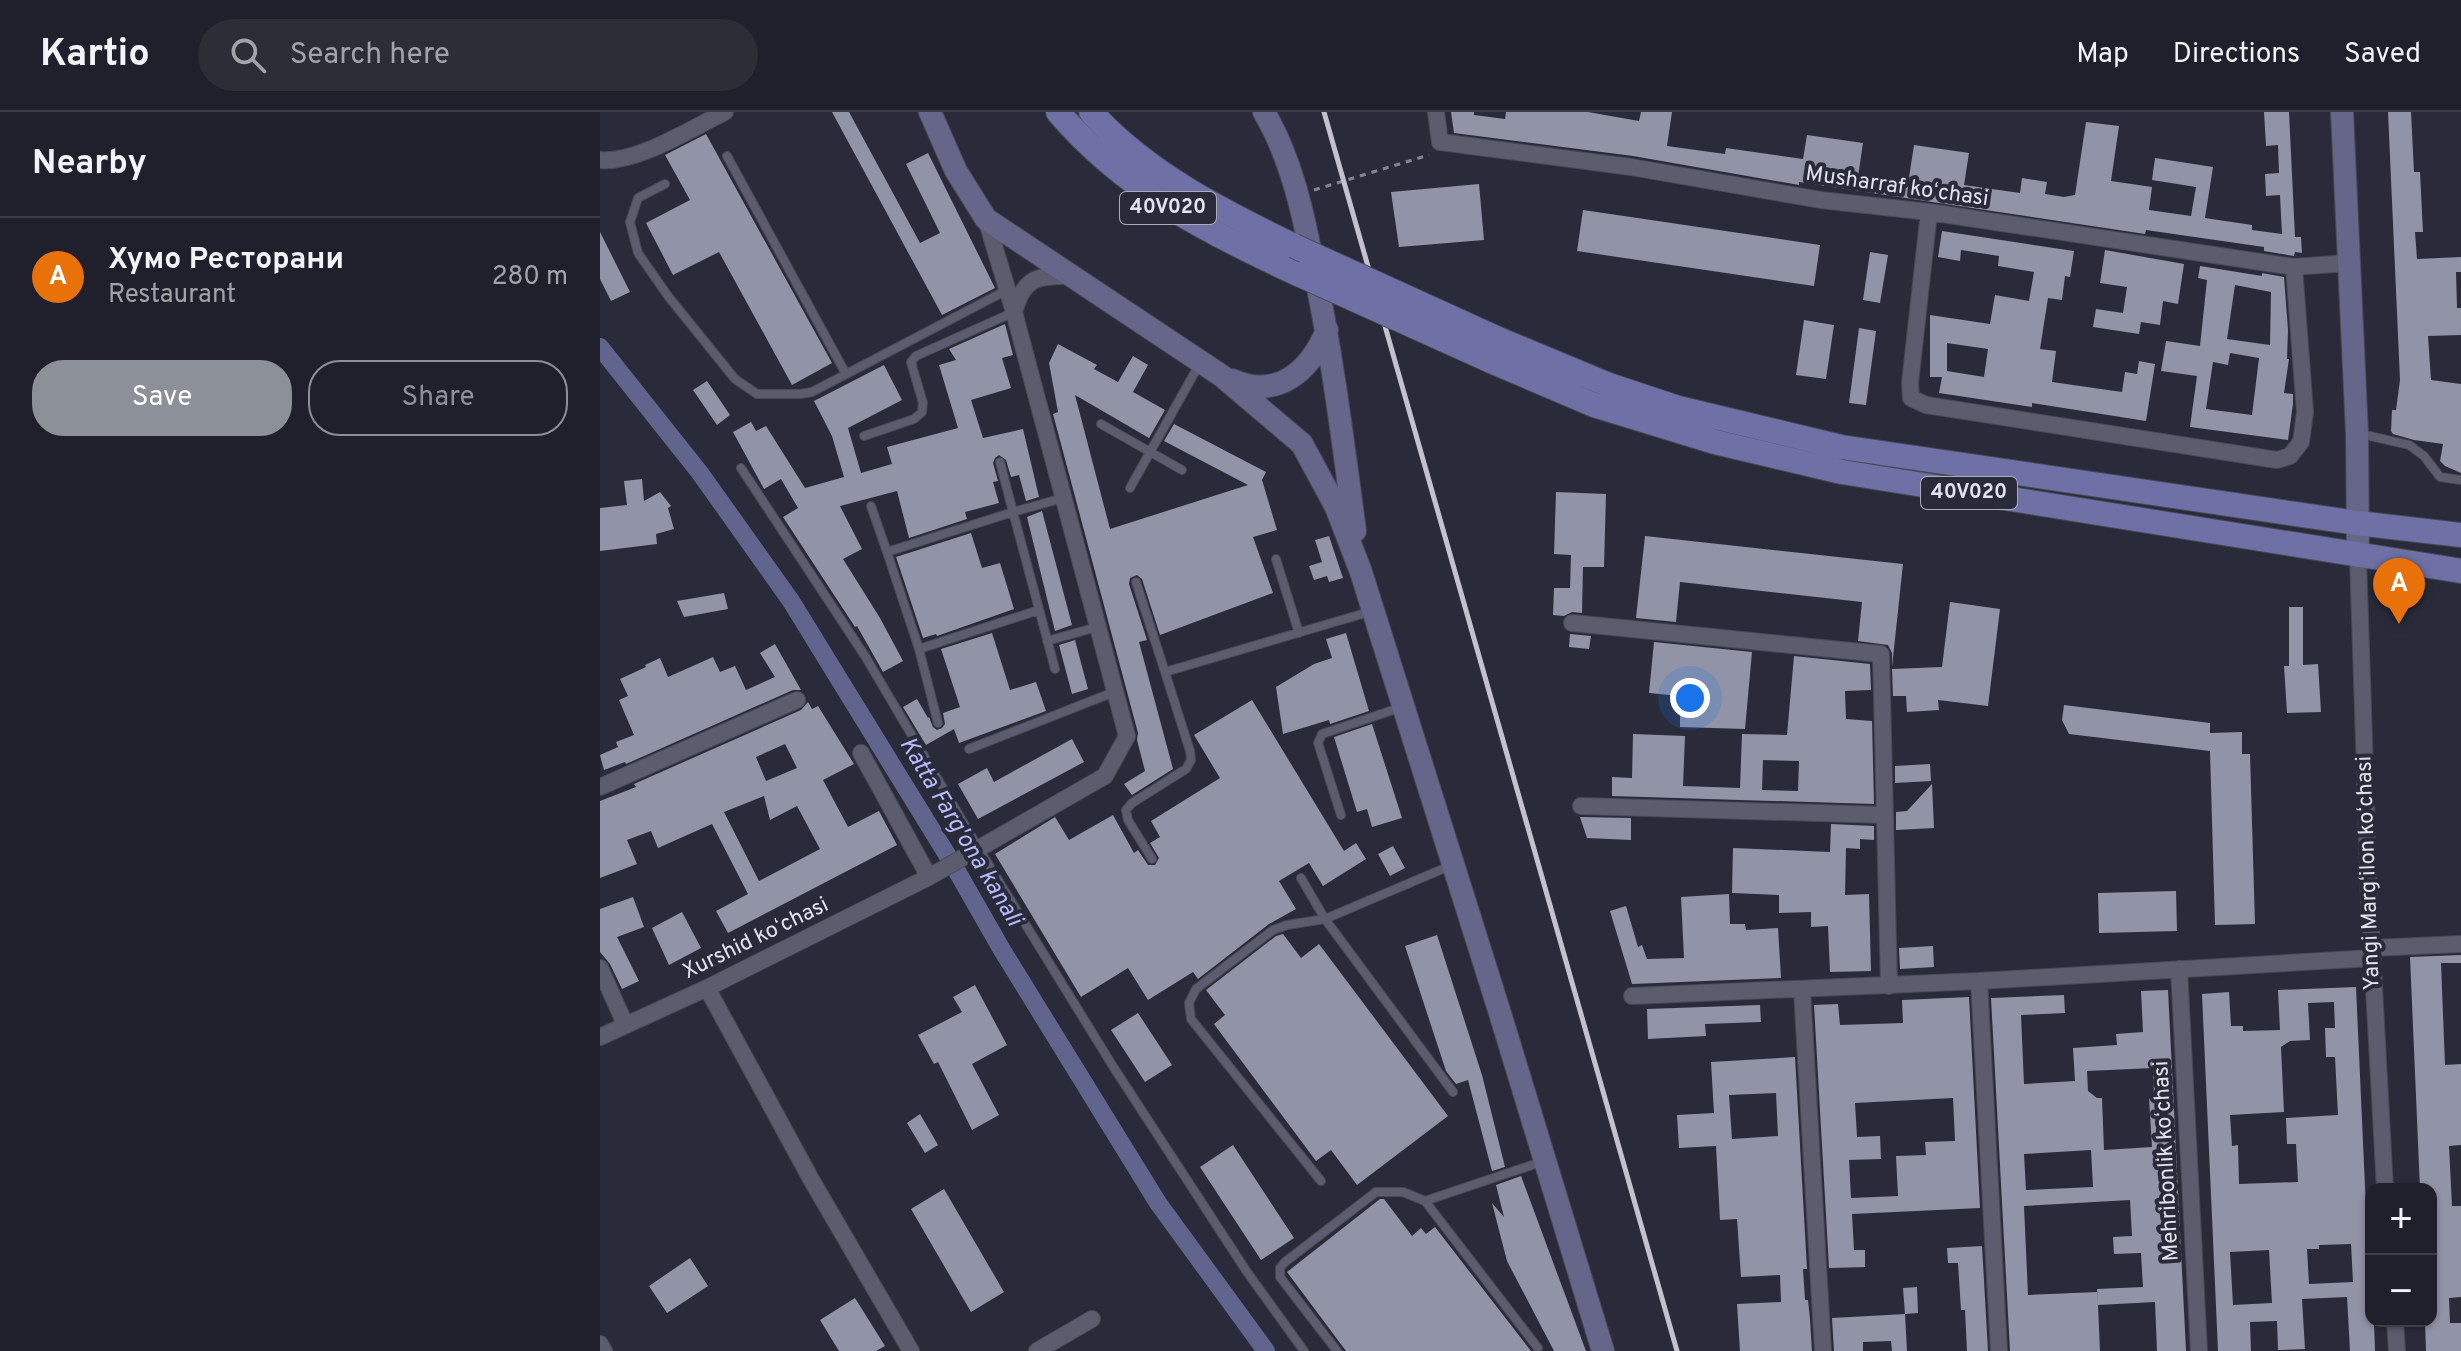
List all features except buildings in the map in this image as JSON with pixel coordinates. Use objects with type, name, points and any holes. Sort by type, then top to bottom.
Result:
[{"type":"main road","points":[[930,112],[956,171],[986,219],[1222,376],[1302,444],[1336,507],[1361,572],[1603,1351]]},
{"type":"main road","name":"40V020","points":[[1058,112],[1114,168],[1169,209],[1230,243],[1298,274],[1494,349],[1678,408],[1841,447],[2357,523],[2461,535]]},
{"type":"main road","name":"40V020","points":[[1091,112],[1157,170],[1219,209],[1494,349],[1594,405],[1715,442],[1842,472],[2461,571]]},
{"type":"main road","points":[[1264,112],[1274,129],[1304,219],[1327,330],[1361,572]]},
{"type":"main road","points":[[2342,112],[2357,433],[2358,556]]},
{"type":"main road","points":[[1222,376],[1252,387],[1285,381],[1299,373],[1311,359],[1327,330]]},
{"type":"street","points":[[600,160],[636,156],[725,112]]},
{"type":"street","points":[[1436,112],[1440,142]]},
{"type":"street","name":"Musharraf koʻchasi","points":[[1440,142],[1631,167],[1821,200],[1929,212],[2294,267],[2348,263]]},
{"type":"street","points":[[1929,212],[1910,383],[1911,398],[1926,405],[2277,460],[2290,456],[2301,442],[2305,412],[2294,267]]},
{"type":"street","name":"Xurshid koʻchasi","points":[[600,1037],[707,988],[979,849],[1105,776],[1127,736],[1008,290],[986,219]]},
{"type":"street","points":[[1014,312],[1019,296],[1030,281],[1047,276],[1071,276]]},
{"type":"street","name":"Yangi Margʻilon koʻchasi","points":[[2358,556],[2372,953],[2385,1183]]},
{"type":"street","points":[[1572,623],[1881,654],[1889,986]]},
{"type":"street","points":[[600,787],[797,700]]},
{"type":"street","points":[[861,753],[929,877]]},
{"type":"street","points":[[1581,806],[1885,815]]},
{"type":"street","points":[[1632,996],[1889,986],[2179,969],[2461,944]]},
{"type":"street","points":[[600,968],[625,1024]]},
{"type":"street","name":"Mehribonlik koʻchasi","points":[[2179,969],[2199,1351]]},
{"type":"street","points":[[1979,981],[1999,1351]]},
{"type":"street","points":[[707,988],[812,1181],[911,1351]]},
{"type":"street","points":[[1802,990],[1823,1351]]},
{"type":"street","points":[[1037,1351],[1092,1319]]},
{"type":"street","points":[[2395,1327],[2397,1351]]},
{"type":"street","points":[[600,1344],[604,1351]]},
{"type":"lane","points":[[727,156],[846,374]]},
{"type":"lane","points":[[665,184],[638,198],[630,222],[638,253],[668,296],[735,379],[757,394],[812,392],[1008,290]]},
{"type":"lane","points":[[864,436],[914,419],[922,412],[923,403],[911,362],[916,356],[1014,312]]},
{"type":"lane","points":[[1130,488],[1201,362]]},
{"type":"lane","points":[[1101,424],[1182,470]]},
{"type":"lane","points":[[2357,433],[2409,445],[2424,456],[2440,477],[2461,480]]},
{"type":"lane","points":[[1000,462],[1055,669]]},
{"type":"lane","points":[[741,468],[865,656],[1114,1068],[1247,1272],[1304,1351]]},
{"type":"lane","points":[[887,552],[1064,498]]},
{"type":"lane","points":[[871,506],[919,649],[938,723]]},
{"type":"lane","points":[[1276,559],[1299,633]]},
{"type":"lane","points":[[1136,582],[1191,760],[1186,769],[1126,810],[1128,820],[1152,859]]},
{"type":"lane","points":[[919,649],[1039,610]]},
{"type":"lane","points":[[1165,672],[1373,610]]},
{"type":"lane","points":[[1047,641],[1098,627]]},
{"type":"lane","points":[[969,749],[1115,691]]},
{"type":"lane","points":[[1341,815],[1318,737],[1403,707]]},
{"type":"lane","points":[[1321,1181],[1191,1019],[1189,1003],[1196,989],[1273,930],[1325,919],[1453,864]]},
{"type":"lane","points":[[1301,878],[1325,919],[1453,1092]]},
{"type":"lane","points":[[1425,1201],[1545,1161]]},
{"type":"lane","points":[[1337,1351],[1280,1277],[1280,1268],[1376,1192],[1403,1192],[1425,1201],[1538,1348]]},
{"type":"path","points":[[1297,195],[1438,153],[1440,142]]},
{"type":"waterway","name":"Katta Farg'ona kanali","points":[[600,347],[700,473],[791,601],[1158,1203],[1266,1351]]},
{"type":"railway","points":[[1324,112],[1677,1351]]},
{"type":"place","name":"Хумо Ресторани","points":[[2399,624]]}]
